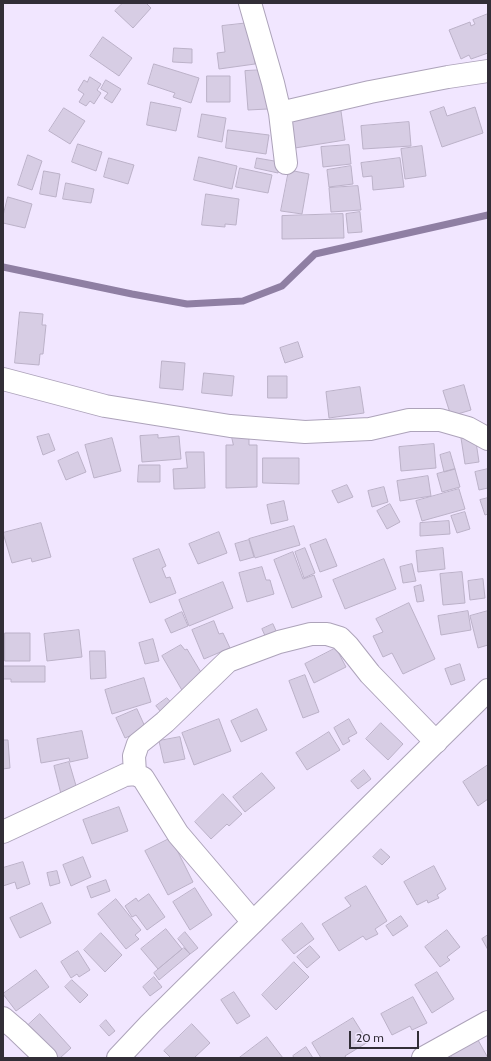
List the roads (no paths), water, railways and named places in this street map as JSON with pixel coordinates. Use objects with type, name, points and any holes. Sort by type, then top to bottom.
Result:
[{"type":"street","points":[[250,3],[280,113],[286,163]]},
{"type":"street","points":[[280,113],[370,92],[488,70]]},
{"type":"street","points":[[3,379],[105,406],[230,426],[305,432],[370,428],[409,420],[440,420],[468,428],[488,440]]},
{"type":"street","points":[[135,774],[134,756],[138,744],[165,722],[228,661],[279,642],[311,634],[327,634],[340,638],[370,674],[436,742]]},
{"type":"street","points":[[118,1058],[150,1024],[488,690]]},
{"type":"street","points":[[3,832],[125,775],[135,774],[143,778],[178,834],[253,922]]},
{"type":"street","points":[[3,1018],[18,1030],[46,1058]]},
{"type":"street","points":[[424,1058],[488,1022]]},
{"type":"waterway","points":[[3,267],[187,304],[243,301],[282,286],[315,254],[488,215]]}]
